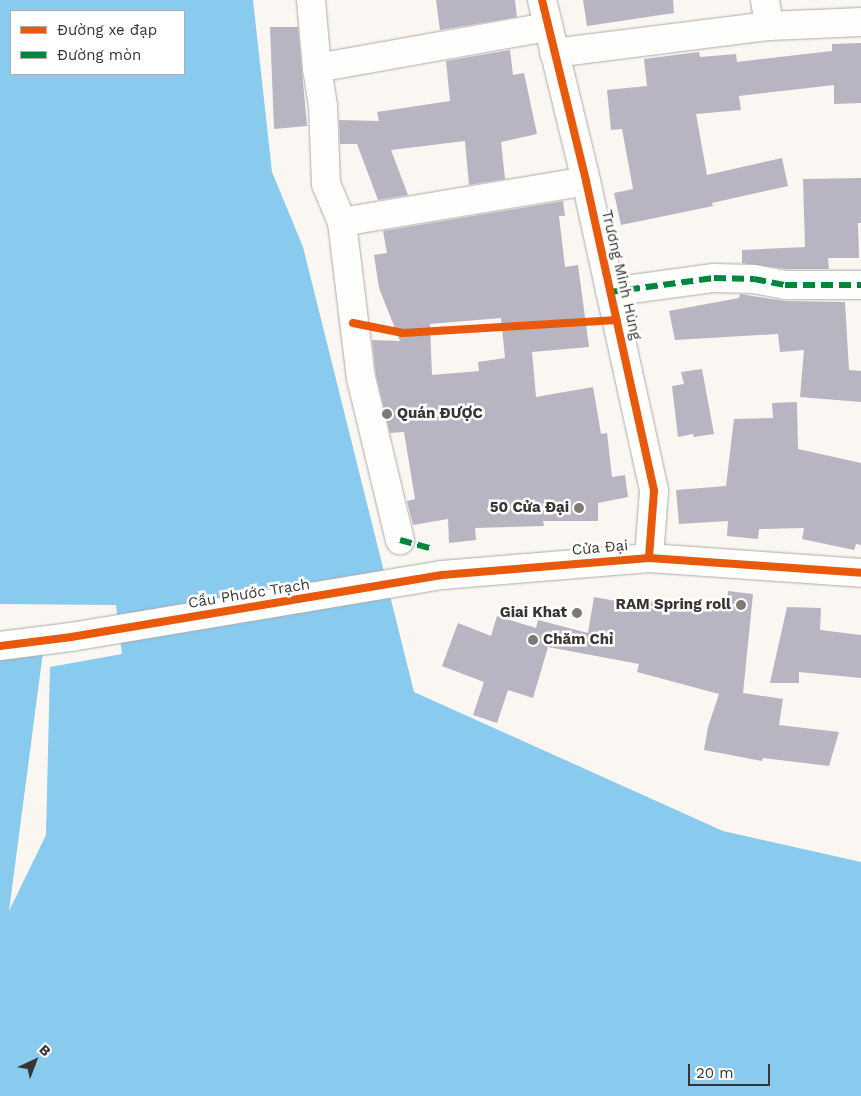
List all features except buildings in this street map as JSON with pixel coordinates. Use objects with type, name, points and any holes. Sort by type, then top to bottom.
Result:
[{"type":"street","points":[[312,0],[317,68],[323,106],[326,184],[342,222],[361,378],[400,540]]},
{"type":"street","name":"Trương Minh Hùng","points":[[542,0],[586,181],[654,491],[649,558]]},
{"type":"street","points":[[554,54],[767,13],[861,22]]},
{"type":"street","points":[[317,68],[548,27]]},
{"type":"street","points":[[342,222],[586,181]]},
{"type":"street","points":[[610,292],[714,278],[754,279],[784,285],[861,285]]},
{"type":"street","name":"Cửa Đại","points":[[431,577],[649,558],[861,573]]},
{"type":"street","name":"Cầu Phước Trạch","points":[[0,646],[71,637],[431,577]]},
{"type":"water","points":[[0,0],[253,0],[272,172],[303,247],[414,692],[723,831],[861,862],[861,1096],[0,1096],[0,659],[43,652],[9,911],[46,835],[50,667],[122,654],[116,605],[0,604]]},
{"type":"marked path","points":[[610,292],[714,278],[754,279],[785,285],[861,285]]},
{"type":"marked path","points":[[400,540],[430,548]]},
{"type":"cycle path","points":[[542,0],[586,181],[654,491],[649,558]]},
{"type":"cycle path","points":[[353,323],[403,333],[617,320]]},
{"type":"cycle path","points":[[0,646],[71,637],[442,575],[649,558],[861,573]]},
{"type":"place","name":"Quán ĐƯỢC","points":[[387,414]]},
{"type":"place","name":"50 Cửa Đại","points":[[579,508]]},
{"type":"place","name":"RAM Spring roll","points":[[741,605]]},
{"type":"place","name":"Giai Khat","points":[[577,613]]},
{"type":"place","name":"Chăm Chỉ","points":[[533,640]]}]
